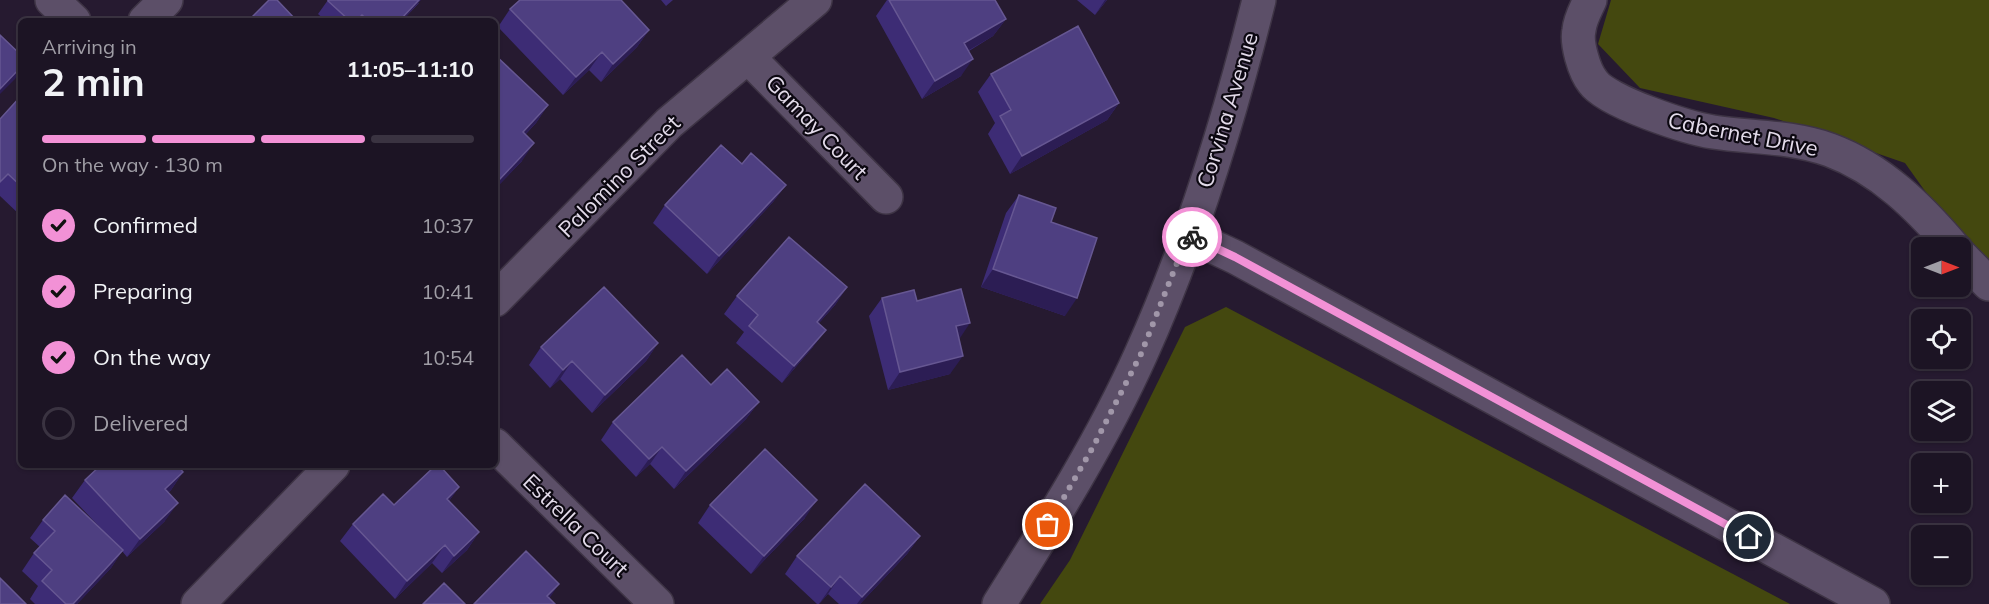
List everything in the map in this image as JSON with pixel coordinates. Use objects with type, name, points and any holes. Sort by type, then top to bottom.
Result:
[{"type":"street","points":[[52,0],[71,18]]},
{"type":"street","points":[[148,18],[166,0]]},
{"type":"street","name":"Palomino Street","points":[[498,297],[669,123],[815,0]]},
{"type":"street","name":"Corvina Avenue","points":[[999,604],[1093,447],[1141,354],[1188,235],[1235,96],[1259,0]]},
{"type":"street","name":"Cabernet Drive","points":[[1590,0],[1578,31],[1582,58],[1593,83],[1623,101],[1660,118],[1712,132],[1785,138],[1831,151],[1882,176],[1929,219],[1945,237]]},
{"type":"street","name":"Gamay Court","points":[[748,57],[886,197]]},
{"type":"street","points":[[1188,235],[1235,257],[1873,604]]},
{"type":"street","points":[[1971,266],[1989,284]]},
{"type":"street","name":"Estrella Court","points":[[498,449],[657,604]]},
{"type":"street","points":[[198,604],[330,468]]},
{"type":"green space","points":[[1611,0],[1989,0],[1989,281],[1971,256],[1971,237],[1958,237],[1905,163],[1774,118],[1640,88],[1598,44]]},
{"type":"green space","points":[[1226,307],[1790,604],[1040,604],[1070,560],[1185,327]]},
{"type":"building","points":[[269,0],[277,0],[294,18],[251,18]]},
{"type":"building","points":[[419,0],[402,18],[366,18],[362,15],[359,18],[347,18],[328,1]]},
{"type":"building","points":[[520,0],[621,0],[649,30],[613,64],[602,52],[576,77],[510,9]]},
{"type":"building","points":[[889,0],[995,0],[1006,19],[964,43],[973,59],[935,81]]},
{"type":"building","points":[[1078,26],[1119,103],[1022,156],[1000,116],[1011,110],[991,74]]},
{"type":"building","points":[[0,35],[18,52],[18,70],[0,89]]},
{"type":"building","points":[[498,58],[548,105],[523,132],[534,143],[500,179],[498,177]]},
{"type":"building","points":[[18,99],[18,183],[8,174],[0,182],[0,119]]},
{"type":"building","points":[[721,145],[742,164],[751,153],[786,185],[719,256],[665,205]]},
{"type":"building","points":[[1019,195],[1056,208],[1051,222],[1097,238],[1077,298],[993,269]]},
{"type":"building","points":[[789,237],[847,287],[817,322],[826,330],[794,366],[749,326],[758,315],[737,296]]},
{"type":"building","points":[[604,287],[658,343],[605,395],[572,361],[563,370],[541,347]]},
{"type":"building","points":[[961,289],[970,323],[956,326],[963,356],[900,372],[882,298],[914,290],[917,301]]},
{"type":"building","points":[[682,355],[711,385],[727,369],[759,402],[686,471],[662,447],[649,459],[613,422]]},
{"type":"building","points":[[765,449],[817,500],[764,556],[710,505]]},
{"type":"building","points":[[98,468],[180,468],[183,472],[165,489],[178,503],[140,539],[85,480]]},
{"type":"building","points":[[433,468],[442,468],[459,487],[447,499],[479,532],[454,556],[445,545],[407,581],[353,524],[383,494],[394,505]]},
{"type":"building","points":[[865,484],[920,536],[862,597],[840,576],[831,587],[797,556]]},
{"type":"building","points":[[65,495],[123,550],[73,604],[66,604],[42,581],[52,570],[34,553],[55,531],[43,520]]},
{"type":"building","points":[[526,551],[559,584],[547,596],[555,604],[474,604]]},
{"type":"building","points":[[0,578],[26,604],[0,604]]},
{"type":"building","points":[[444,583],[465,604],[423,604]]},
{"type":"way so far","points":[[1048,525],[1093,447],[1141,354],[1188,235],[1192,237]]},
{"type":"route","points":[[1192,237],[1235,257],[1749,537]]}]
